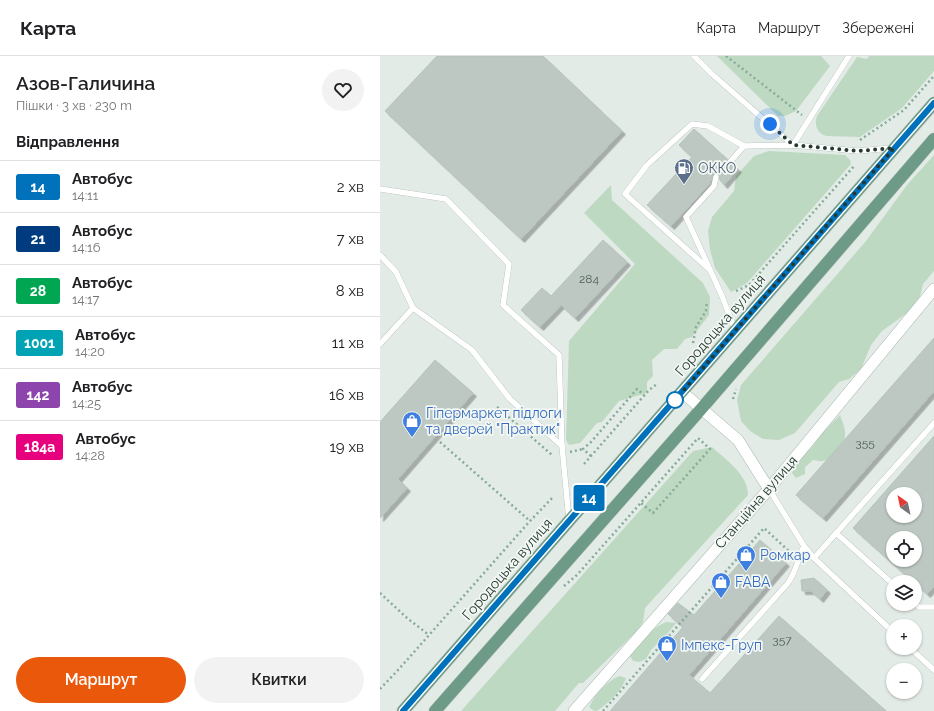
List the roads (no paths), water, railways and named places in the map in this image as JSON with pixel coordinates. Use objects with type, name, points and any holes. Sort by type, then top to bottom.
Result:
[{"type":"main road","name":"Городоцька вулиця","points":[[401,710],[682,392],[934,103]]},
{"type":"main road","points":[[436,711],[702,408],[934,139]]},
{"type":"street","name":"Станційна вулиця","points":[[574,711],[769,488],[934,289]]},
{"type":"street","points":[[682,392],[738,440],[769,488]]},
{"type":"lane","points":[[694,56],[712,74],[793,145]]},
{"type":"lane","points":[[793,145],[849,56]]},
{"type":"lane","points":[[710,270],[625,194],[648,165],[692,124],[708,126],[744,146],[793,145],[858,151],[894,148]]},
{"type":"lane","points":[[730,162],[744,146]]},
{"type":"lane","points":[[716,177],[714,186],[686,217],[735,330]]},
{"type":"lane","points":[[380,189],[446,199],[509,264],[503,304],[559,355],[562,446],[569,520]]},
{"type":"lane","points":[[380,255],[396,272],[413,308],[472,350],[510,399],[562,446]]},
{"type":"lane","points":[[380,344],[413,308]]},
{"type":"lane","points":[[814,558],[934,423]]},
{"type":"lane","points":[[769,488],[804,546],[814,558],[886,625]]},
{"type":"lane","points":[[836,534],[886,578]]},
{"type":"lane","points":[[702,679],[788,583],[795,573],[798,559],[804,546]]},
{"type":"lane","points":[[922,607],[934,607]]},
{"type":"lane","points":[[918,655],[934,670]]},
{"type":"place","name":"ОККО","points":[[684,185]]},
{"type":"place","name":"Гіпермаркет підлоги та дверей \"Практик\"","points":[[412,438]]},
{"type":"place","name":"Ромкар","points":[[746,572]]},
{"type":"place","name":"FABA","points":[[721,599]]},
{"type":"place","name":"Імпекс-Груп","points":[[667,662]]}]
